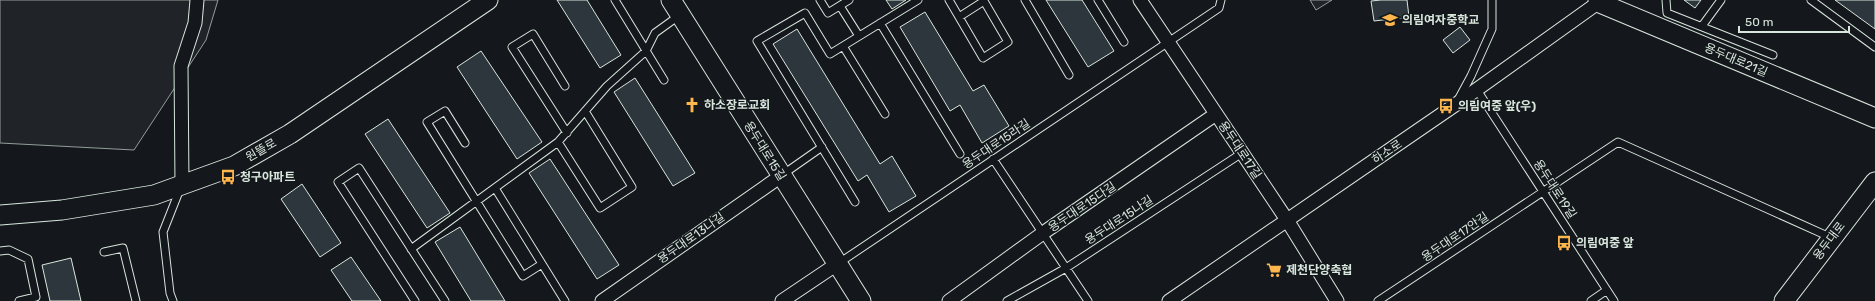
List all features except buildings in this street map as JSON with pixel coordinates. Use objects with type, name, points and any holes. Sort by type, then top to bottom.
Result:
[{"type":"street","points":[[182,185],[181,66],[195,23],[197,0]]},
{"type":"street","name":"원뜰로","points":[[0,215],[62,210],[154,195],[234,166],[290,134],[488,0]]},
{"type":"street","name":"용두대로17길","points":[[1140,0],[1287,220],[1337,301]]},
{"type":"street","name":"하소로","points":[[1169,301],[1477,90],[1600,1]]},
{"type":"street","name":"용두대로21길","points":[[1600,1],[1875,118]]},
{"type":"street","name":"용두대로15길","points":[[675,7],[861,301]]},
{"type":"street","name":"용두대로15다길","points":[[949,301],[1043,233],[1216,114]]},
{"type":"street","name":"용두대로13나길","points":[[602,301],[781,176]]},
{"type":"street","name":"용두대로","points":[[1784,301],[1875,182]]},
{"type":"street","points":[[782,301],[837,264]]},
{"type":"lane","points":[[615,0],[664,80]]},
{"type":"lane","points":[[820,0],[828,13],[849,0]]},
{"type":"lane","points":[[855,202],[757,41],[805,13],[830,54],[918,0]]},
{"type":"lane","points":[[949,0],[983,58],[1008,42],[984,1],[959,17]]},
{"type":"lane","points":[[1025,0],[1069,75]]},
{"type":"lane","points":[[1098,0],[1124,42]]},
{"type":"lane","name":"용두대로15라길","points":[[837,264],[1218,8],[1221,0]]},
{"type":"lane","points":[[1455,105],[1471,76],[1492,29],[1492,0]]},
{"type":"lane","points":[[1666,0],[1667,13],[1773,55]]},
{"type":"lane","points":[[1702,26],[1721,0]]},
{"type":"lane","points":[[1811,0],[1875,46]]},
{"type":"lane","points":[[840,6],[859,36]]},
{"type":"lane","points":[[411,249],[558,142],[606,86],[646,51],[655,33],[675,7]]},
{"type":"lane","points":[[880,23],[960,154]]},
{"type":"lane","points":[[565,86],[533,34],[512,46],[566,132]]},
{"type":"lane","points":[[843,46],[884,114]]},
{"type":"lane","name":"용두대로19길","points":[[1477,90],[1614,301]]},
{"type":"lane","points":[[465,143],[445,111],[427,122],[523,276],[542,264]]},
{"type":"lane","points":[[558,142],[600,208],[632,187],[585,111]]},
{"type":"lane","name":"용두대로17안길","points":[[1378,301],[1618,142],[1832,238]]},
{"type":"lane","points":[[781,176],[822,147]]},
{"type":"lane","name":"용두대로15나길","points":[[1007,301],[1066,268],[1242,153]]},
{"type":"lane","points":[[994,159],[1088,301]]},
{"type":"lane","points":[[415,301],[338,182],[359,168],[445,301]]},
{"type":"lane","points":[[173,301],[170,293],[163,232],[182,185]]},
{"type":"lane","points":[[495,188],[565,301]]},
{"type":"lane","points":[[104,252],[123,248],[136,301]]},
{"type":"lane","points":[[0,251],[9,250],[28,259],[36,297],[19,301]]},
{"type":"lane","points":[[1591,301],[1607,290]]},
{"type":"shaded area","points":[[0,0],[218,0],[206,40],[134,150],[0,143]]},
{"type":"shaded area","points":[[1310,0],[1332,0],[1316,10]]},
{"type":"place","name":"의림여자중학교","points":[[1390,20]]},
{"type":"place","name":"하소장로교회","points":[[692,105]]},
{"type":"place","name":"의림여중 앞(우)","points":[[1446,106]]},
{"type":"place","name":"청구아파트","points":[[228,177]]},
{"type":"place","name":"의림여중 앞","points":[[1564,243]]},
{"type":"place","name":"제천단양축협","points":[[1274,270]]}]
